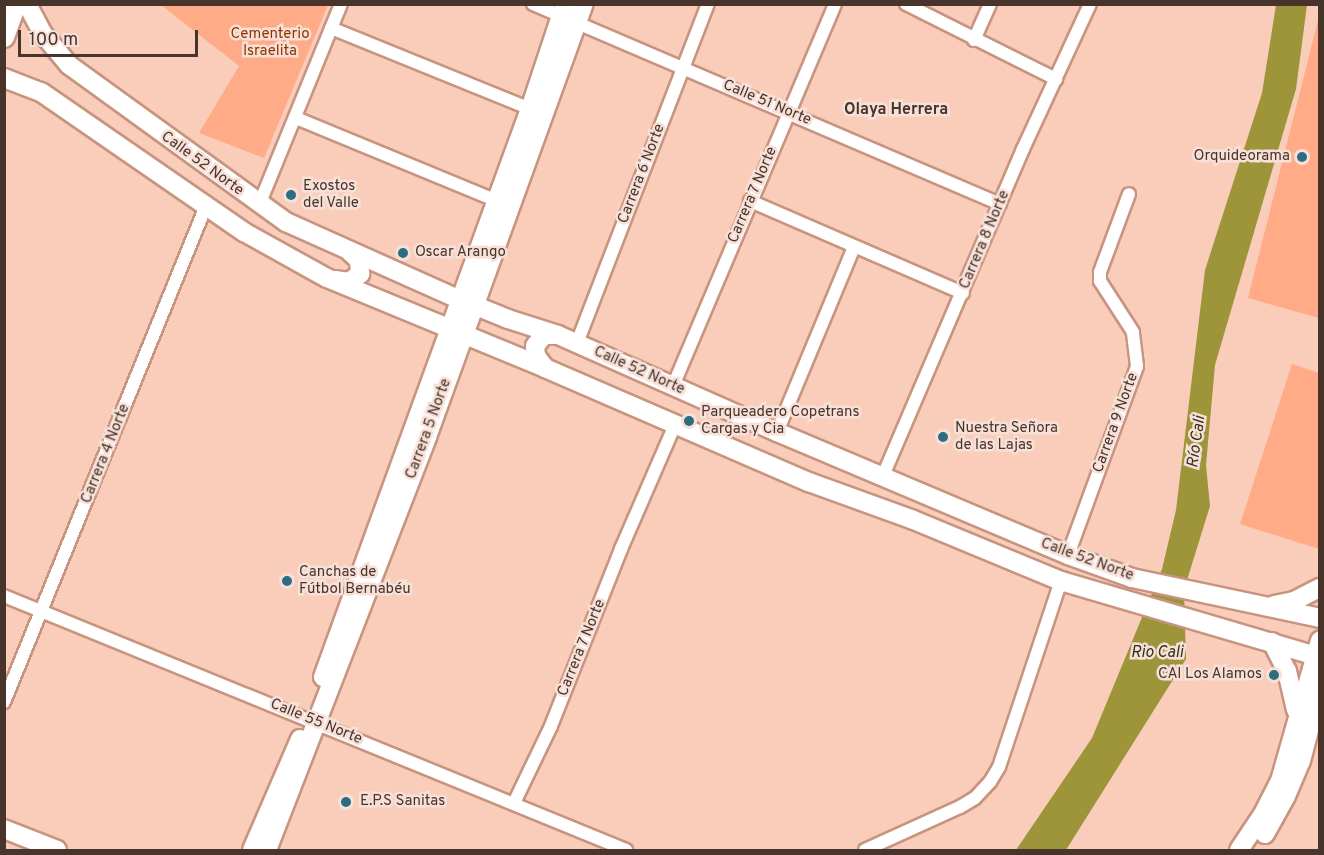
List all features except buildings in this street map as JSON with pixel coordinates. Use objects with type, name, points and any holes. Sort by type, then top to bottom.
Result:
[{"type":"main road","points":[[4,37],[16,4]]},
{"type":"main road","name":"Calle 52 Norte","points":[[27,4],[49,43],[69,65],[259,205],[286,222],[348,250],[545,368],[809,482],[934,528],[1061,581],[1128,603],[1264,640],[1318,648]]},
{"type":"main road","name":"Carrera 5 Norte","points":[[267,850],[537,112],[568,15],[584,4]]},
{"type":"main road","name":"Calle 52 Norte","points":[[4,78],[41,92],[282,256],[327,278],[412,313],[508,319],[558,335],[882,478],[948,503],[1068,555],[1132,578],[1320,618]]},
{"type":"main road","name":"Carrera 5 Norte","points":[[463,317],[497,201],[537,112]]},
{"type":"main road","points":[[327,278],[347,283],[358,276],[361,268],[359,260],[348,250]]},
{"type":"main road","points":[[545,368],[536,356],[535,346],[544,335],[558,335]]},
{"type":"main road","points":[[934,528],[945,526],[950,520],[951,509],[948,503]]},
{"type":"main road","points":[[1256,605],[1275,605],[1294,601],[1320,588]]},
{"type":"main road","points":[[1264,640],[1292,686],[1296,717]]},
{"type":"main road","points":[[1239,850],[1263,814],[1280,781],[1289,754],[1296,717],[1318,648]]},
{"type":"main road","points":[[1301,761],[1320,688]]},
{"type":"main road","name":"Carrera 5 Norte","points":[[252,850],[313,721]]},
{"type":"main road","points":[[1254,850],[1286,796],[1301,761],[1320,729]]},
{"type":"main road","points":[[4,829],[57,850]]},
{"type":"street","points":[[259,205],[341,4]]},
{"type":"street","name":"Calle 51 Norte","points":[[533,4],[568,15],[684,68],[1000,204]]},
{"type":"street","name":"Carrera 6 Norte","points":[[577,343],[708,4]]},
{"type":"street","name":"Carrera 7 Norte","points":[[673,386],[835,4]]},
{"type":"street","points":[[906,4],[1056,79]]},
{"type":"street","points":[[974,40],[990,4]]},
{"type":"street","name":"Carrera 8 Norte","points":[[882,478],[1000,204],[1090,4]]},
{"type":"street","points":[[331,28],[537,112]]},
{"type":"street","points":[[296,118],[497,201]]},
{"type":"street","name":"Carrera 9 Norte","points":[[1068,555],[1137,366],[1134,332],[1100,281],[1100,272],[1129,194]]},
{"type":"street","points":[[750,201],[963,293]]},
{"type":"street","name":"Carrera 4 Norte","points":[[4,702],[44,611],[206,206]]},
{"type":"street","points":[[777,432],[854,247]]},
{"type":"street","name":"Carrera 7 Norte","points":[[514,803],[551,726],[621,549],[675,425]]},
{"type":"street","points":[[865,850],[960,807],[975,798],[990,782],[999,767],[1061,581]]},
{"type":"street","name":"Calle 55 Norte","points":[[4,596],[626,850]]},
{"type":"green space","name":"Cementerio Israelita","points":[[161,5],[328,5],[264,158],[199,133],[239,66]]},
{"type":"green space","name":"Orquideorama","points":[[1319,16],[1320,318],[1248,298]]},
{"type":"green space","points":[[1292,364],[1319,373],[1319,549],[1240,524]]},
{"type":"water","name":"Rio Cali","points":[[1276,5],[1307,5],[1296,89],[1215,365],[1206,465],[1210,506],[1184,590],[1186,659],[1066,850],[1016,850],[1092,738],[1162,569],[1176,510],[1205,270],[1262,93]]},
{"type":"place","name":"Orquideorama","points":[[1302,157]]},
{"type":"place","name":"Exostos del Valle","points":[[291,195]]},
{"type":"place","name":"Oscar Arango","points":[[403,253]]},
{"type":"place","name":"Parqueadero Copetrans Cargas y Cia","points":[[689,421]]},
{"type":"place","name":"Nuestra Señora de las Lajas","points":[[943,437]]},
{"type":"place","name":"Canchas de Fútbol Bernabéu","points":[[287,581]]},
{"type":"place","name":"CAI Los Alamos","points":[[1274,675]]},
{"type":"place","name":"E.P.S Sanitas","points":[[346,802]]},
{"type":"district","name":"Olaya Herrera","points":[[896,110]]},
{"type":"water label","name":"Río Cali","points":[[1197,442]]}]
